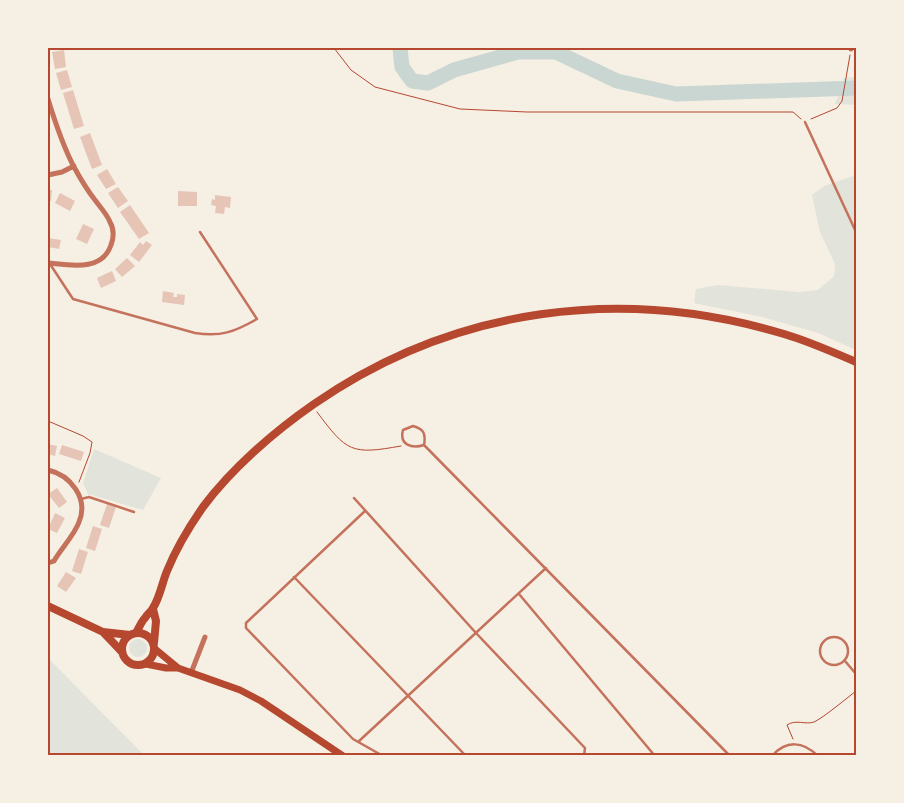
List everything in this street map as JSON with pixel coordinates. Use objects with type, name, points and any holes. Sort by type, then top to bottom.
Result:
[{"type":"main road","points":[[122,652],[123,643],[133,634],[153,609],[166,572],[180,543],[204,506],[255,451],[312,405],[360,374],[398,355],[443,337],[534,314],[576,310],[622,309],[673,312],[718,318],[784,334],[856,362]]},
{"type":"main road","points":[[48,606],[103,632],[131,664],[140,666],[146,664],[152,658],[156,621],[153,609]]},
{"type":"main road","points":[[103,632],[148,636],[154,646],[178,668]]},
{"type":"main road","points":[[146,664],[178,668],[240,690],[261,701],[343,756]]},
{"type":"street","points":[[48,99],[74,166],[93,198],[110,220],[114,231],[108,252],[93,264],[79,266],[48,263]]},
{"type":"street","points":[[48,120],[54,118]]},
{"type":"street","points":[[48,175],[62,172],[74,166]]},
{"type":"street","points":[[48,470],[65,477],[76,490],[82,506],[79,522],[54,561],[48,563]]},
{"type":"street","points":[[191,673],[205,637]]},
{"type":"lane","points":[[805,122],[856,232]]},
{"type":"lane","points":[[48,263],[73,299],[195,333],[213,336],[236,331],[257,319],[200,232]]},
{"type":"lane","points":[[413,426],[420,427],[426,437],[424,445],[416,447],[407,445],[402,436],[403,430],[413,426]]},
{"type":"lane","points":[[424,445],[730,756]]},
{"type":"lane","points":[[80,500],[89,497],[134,512]]},
{"type":"lane","points":[[354,498],[476,633],[585,748],[584,756]]},
{"type":"lane","points":[[365,511],[248,620],[246,628],[353,739],[383,756]]},
{"type":"lane","points":[[358,742],[546,568]]},
{"type":"lane","points":[[294,577],[466,756]]},
{"type":"lane","points":[[518,594],[655,756]]},
{"type":"lane","points":[[831,637],[844,640],[849,652],[845,661],[836,665],[823,660],[820,651],[823,642],[831,637]]},
{"type":"lane","points":[[845,661],[856,674]]},
{"type":"lane","points":[[772,756],[780,748],[795,743],[804,745],[818,756]]},
{"type":"path","points":[[334,48],[350,70],[374,87],[460,109],[528,112],[793,112],[805,122],[837,108],[842,101],[851,48]]},
{"type":"path","points":[[312,405],[336,438],[350,448],[366,451],[407,445]]},
{"type":"path","points":[[48,421],[83,436],[92,442],[90,453],[76,490]]},
{"type":"path","points":[[795,743],[787,725],[792,722],[815,722],[856,691]]},
{"type":"shaded area","points":[[856,77],[856,105],[835,104],[844,78]]},
{"type":"shaded area","points":[[856,175],[856,350],[818,333],[762,317],[694,303],[696,289],[718,285],[799,292],[818,290],[834,276],[835,264],[820,232],[812,195],[824,186]]},
{"type":"shaded area","points":[[94,449],[161,478],[143,510],[88,494],[83,483]]},
{"type":"shaded area","points":[[138,639],[144,642],[147,648],[144,654],[138,657],[132,654],[129,648],[132,642]]},
{"type":"shaded area","points":[[48,658],[144,755],[48,755]]},
{"type":"building","points":[[64,50],[66,67],[55,69],[52,52]]},
{"type":"building","points":[[67,70],[72,87],[61,90],[56,73]]},
{"type":"building","points":[[73,90],[84,126],[74,129],[63,93]]},
{"type":"building","points":[[90,133],[102,165],[92,169],[80,137]]},
{"type":"building","points":[[107,169],[116,184],[106,189],[97,175]]},
{"type":"building","points":[[118,187],[128,201],[118,208],[108,193]]},
{"type":"building","points":[[48,190],[52,190],[51,201],[48,201]]},
{"type":"building","points":[[178,191],[197,192],[197,206],[178,206]]},
{"type":"building","points":[[60,193],[75,201],[70,211],[55,203]]},
{"type":"building","points":[[215,195],[231,197],[230,208],[225,207],[224,214],[215,213],[216,206],[211,205],[212,199],[215,200]]},
{"type":"building","points":[[130,205],[149,233],[139,239],[120,212]]},
{"type":"building","points":[[83,224],[94,229],[87,244],[76,239]]},
{"type":"building","points":[[48,238],[61,240],[59,249],[48,247]]},
{"type":"building","points":[[146,241],[152,245],[139,262],[130,255],[140,242],[143,245]]},
{"type":"building","points":[[127,258],[135,266],[122,277],[115,269]]},
{"type":"building","points":[[112,271],[116,281],[101,288],[97,278]]},
{"type":"building","points":[[163,291],[174,293],[173,297],[177,297],[177,294],[185,295],[184,305],[162,302]]},
{"type":"building","points":[[48,444],[57,446],[55,456],[48,454]]},
{"type":"building","points":[[62,445],[84,452],[81,461],[59,454]]},
{"type":"building","points":[[57,488],[67,502],[59,508],[48,494]]},
{"type":"building","points":[[107,504],[116,507],[109,528],[100,525]]},
{"type":"building","points":[[55,513],[65,518],[57,533],[48,529]]},
{"type":"building","points":[[93,526],[102,529],[95,551],[86,548]]},
{"type":"building","points":[[79,549],[88,552],[81,574],[72,571]]},
{"type":"building","points":[[66,572],[76,578],[66,592],[57,586]]},
{"type":"waterway","points":[[400,48],[402,67],[412,81],[428,83],[454,70],[518,52],[556,52],[617,81],[676,94],[856,88]]}]
